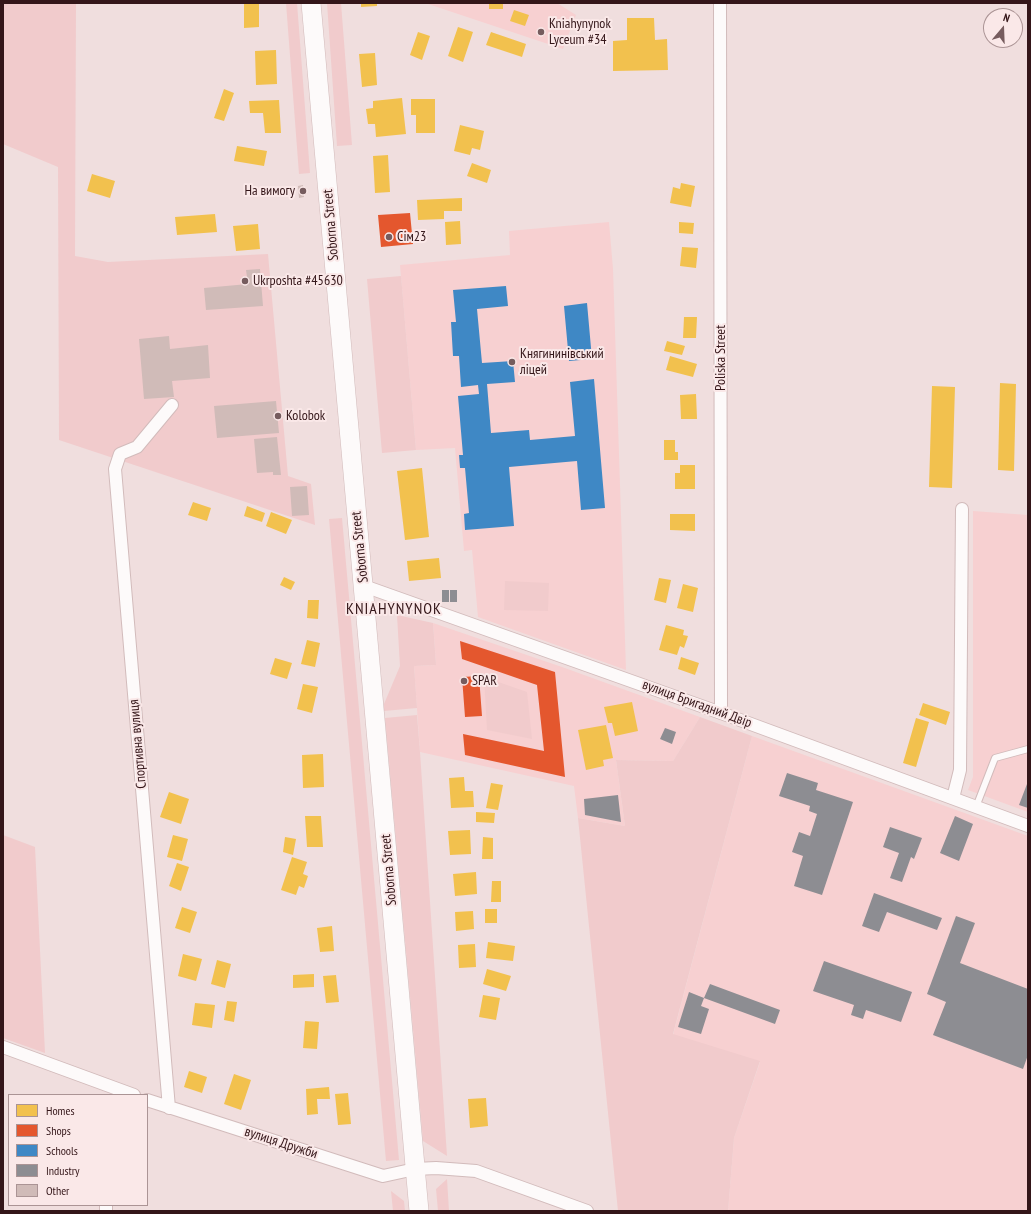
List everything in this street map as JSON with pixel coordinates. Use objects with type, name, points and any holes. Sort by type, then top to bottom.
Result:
[{"type":"main road","name":"Soborna Street","points":[[311,3],[419,1211]]},
{"type":"street","name":"Poliska Street","points":[[720,3],[721,713]]},
{"type":"street","name":"Спортивна вулиця","points":[[169,1108],[115,470],[120,454],[136,447],[172,405]]},
{"type":"street","points":[[953,798],[960,770],[962,509]]},
{"type":"street","name":"вулиця Бригадний Двір","points":[[364,586],[721,713],[1028,826]]},
{"type":"street","points":[[3,1047],[100,1089],[128,1094]]},
{"type":"street","name":"вулиця Дружби","points":[[148,1100],[383,1176],[415,1169],[436,1168],[476,1171],[587,1211]]},
{"type":"lane","points":[[976,807],[995,758],[1028,749]]},
{"type":"shaded area","points":[[3,3],[76,3],[75,256],[108,262],[268,254],[288,476],[311,484],[315,525],[59,440],[58,167],[3,144]]},
{"type":"shaded area","points":[[286,3],[297,3],[310,173],[299,174]]},
{"type":"shaded area","points":[[327,3],[341,3],[352,145],[337,146]]},
{"type":"shaded area","name":"Kniahynynok Lyceum #34","points":[[425,3],[557,3],[576,15],[563,49]]},
{"type":"shaded area","name":"Княгининівський ліцей","points":[[609,222],[613,269],[626,670],[478,617],[472,550],[464,551],[455,448],[416,450],[400,265],[510,255],[509,231]]},
{"type":"shaded area","points":[[401,276],[416,450],[382,453],[367,279]]},
{"type":"shaded area","points":[[973,511],[1028,515],[1028,812],[968,790],[973,777]]},
{"type":"shaded area","points":[[342,518],[399,1160],[386,1161],[329,519]]},
{"type":"shaded area","points":[[505,581],[549,583],[548,611],[504,610]]},
{"type":"shaded area","points":[[397,615],[433,623],[436,665],[414,666],[417,708],[384,711],[384,704],[400,666]]},
{"type":"shaded area","points":[[433,623],[562,667],[700,717],[673,761],[616,760],[625,826],[578,818],[574,786],[420,752],[414,666],[436,665]]},
{"type":"shaded area","points":[[484,677],[527,692],[532,739],[487,730]]},
{"type":"shaded area","points":[[417,715],[447,1156],[423,1141],[385,718]]},
{"type":"shaded area","points":[[700,717],[752,736],[673,1034],[760,1061],[734,1138],[728,1211],[618,1211],[578,818],[625,826],[616,760],[673,761]]},
{"type":"shaded area","points":[[752,736],[1028,836],[1028,1211],[728,1211],[734,1138],[760,1062],[673,1035]]},
{"type":"shaded area","points":[[3,835],[35,847],[45,1053],[3,1038]]},
{"type":"shaded area","points":[[447,1179],[449,1211],[438,1211],[436,1189]]},
{"type":"shaded area","points":[[391,1191],[404,1201],[405,1211],[393,1211]]},
{"type":"building: Homes","points":[[244,3],[259,3],[259,27],[244,28]]},
{"type":"building: Homes","points":[[361,3],[377,3],[377,6],[361,7]]},
{"type":"building: Homes","points":[[489,3],[503,3],[503,9],[489,9]]},
{"type":"building: Homes","points":[[514,10],[529,15],[525,26],[510,21]]},
{"type":"building: Homes","points":[[627,18],[654,18],[655,40],[667,39],[668,70],[613,71],[613,41],[627,40]]},
{"type":"building: Homes","points":[[458,27],[473,32],[463,62],[448,56]]},
{"type":"building: Homes","points":[[418,32],[430,36],[422,60],[410,55]]},
{"type":"building: Homes","points":[[491,32],[526,44],[522,57],[486,45]]},
{"type":"building: Homes","points":[[276,50],[277,84],[256,85],[255,51]]},
{"type":"building: Homes","points":[[375,53],[377,85],[362,87],[359,54]]},
{"type":"building: Homes","points":[[224,89],[234,93],[224,121],[214,118]]},
{"type":"building: Homes","points":[[402,98],[406,134],[376,137],[375,124],[368,124],[366,109],[373,108],[373,101]]},
{"type":"building: Homes","points":[[411,99],[435,99],[435,133],[416,133],[416,115],[411,115]]},
{"type":"building: Homes","points":[[279,100],[281,133],[265,133],[263,113],[250,113],[249,101]]},
{"type":"building: Homes","points":[[460,125],[484,131],[480,150],[472,148],[470,155],[454,151]]},
{"type":"building: Homes","points":[[237,146],[267,151],[264,166],[234,161]]},
{"type":"building: Homes","points":[[388,155],[390,192],[375,193],[373,156]]},
{"type":"building: Homes","points":[[472,163],[491,170],[487,183],[467,176]]},
{"type":"building: Homes","points":[[92,174],[115,181],[110,198],[87,191]]},
{"type":"building: Homes","points":[[681,183],[695,186],[691,207],[670,203],[673,187],[680,189]]},
{"type":"building: Homes","points":[[462,198],[462,211],[444,211],[444,219],[418,220],[417,200]]},
{"type":"building: Homes","points":[[215,214],[217,232],[177,235],[175,217]]},
{"type":"building: Homes","points":[[460,221],[461,244],[446,245],[445,222]]},
{"type":"building: Homes","points":[[679,222],[694,223],[693,234],[679,233]]},
{"type":"building: Homes","points":[[258,224],[260,249],[236,251],[233,226]]},
{"type":"building: Homes","points":[[682,247],[698,248],[696,268],[680,266]]},
{"type":"building: Homes","points":[[684,317],[697,317],[696,338],[683,338]]},
{"type":"building: Homes","points":[[667,341],[685,346],[682,355],[664,351]]},
{"type":"building: Homes","points":[[670,356],[697,364],[693,377],[666,370]]},
{"type":"building: Homes","points":[[1000,383],[1016,384],[1014,471],[998,470]]},
{"type":"building: Homes","points":[[932,386],[955,387],[952,488],[929,487]]},
{"type":"building: Homes","points":[[696,394],[697,419],[681,419],[680,395]]},
{"type":"building: Homes","points":[[664,440],[675,440],[675,452],[678,452],[678,460],[664,460]]},
{"type":"building: Homes","points":[[680,465],[695,465],[695,489],[675,489],[675,473],[680,473]]},
{"type":"building: Homes","points":[[422,468],[429,537],[405,540],[397,471]]},
{"type":"building: Homes","points":[[193,502],[211,508],[207,521],[188,515]]},
{"type":"building: Homes","points":[[247,506],[265,513],[262,522],[244,516]]},
{"type":"building: Homes","points":[[271,512],[292,520],[286,534],[266,526]]},
{"type":"building: Homes","points":[[670,514],[695,514],[695,531],[670,530]]},
{"type":"building: Homes","points":[[439,558],[441,578],[409,581],[407,561]]},
{"type":"building: Homes","points":[[284,577],[295,582],[291,590],[280,585]]},
{"type":"building: Homes","points":[[659,578],[671,580],[666,603],[654,600]]},
{"type":"building: Homes","points":[[683,584],[698,588],[693,612],[677,608]]},
{"type":"building: Homes","points":[[308,600],[319,600],[318,619],[307,618]]},
{"type":"building: Homes","points":[[666,625],[684,630],[683,635],[688,636],[684,648],[680,646],[677,655],[659,650]]},
{"type":"building: Homes","points":[[307,640],[320,643],[315,667],[301,664]]},
{"type":"building: Homes","points":[[681,657],[699,663],[695,675],[678,669]]},
{"type":"building: Homes","points":[[275,658],[292,663],[287,679],[270,674]]},
{"type":"building: Homes","points":[[303,684],[318,687],[312,713],[297,709]]},
{"type":"building: Homes","points":[[632,702],[638,731],[615,736],[612,723],[608,723],[604,707]]},
{"type":"building: Homes","points":[[923,703],[950,712],[946,725],[919,715]]},
{"type":"building: Homes","points":[[916,718],[929,722],[916,767],[903,763]]},
{"type":"building: Homes","points":[[606,725],[613,758],[603,760],[604,766],[586,770],[578,730]]},
{"type":"building: Homes","points":[[323,754],[324,787],[303,788],[302,755]]},
{"type":"building: Homes","points":[[464,777],[465,791],[473,791],[474,807],[451,808],[449,778]]},
{"type":"building: Homes","points":[[491,783],[503,785],[498,810],[486,808]]},
{"type":"building: Homes","points":[[169,792],[189,799],[181,824],[160,817]]},
{"type":"building: Homes","points":[[476,812],[495,813],[494,823],[476,822]]},
{"type":"building: Homes","points":[[305,816],[321,816],[323,847],[307,847]]},
{"type":"building: Homes","points":[[470,830],[471,854],[450,855],[448,831]]},
{"type":"building: Homes","points":[[173,835],[188,839],[182,861],[167,857]]},
{"type":"building: Homes","points":[[285,837],[296,839],[293,855],[283,852]]},
{"type":"building: Homes","points":[[483,837],[493,838],[493,859],[482,859]]},
{"type":"building: Homes","points":[[292,857],[307,862],[303,874],[308,876],[304,888],[299,886],[296,895],[281,890]]},
{"type":"building: Homes","points":[[177,863],[189,867],[181,891],[169,886]]},
{"type":"building: Homes","points":[[476,872],[477,894],[455,896],[453,874]]},
{"type":"building: Homes","points":[[492,881],[501,881],[501,902],[491,902]]},
{"type":"building: Homes","points":[[182,907],[197,912],[190,933],[175,928]]},
{"type":"building: Homes","points":[[485,909],[497,909],[497,923],[485,923]]},
{"type":"building: Homes","points":[[473,911],[474,929],[456,931],[455,912]]},
{"type":"building: Homes","points":[[332,926],[334,951],[320,952],[317,928]]},
{"type":"building: Homes","points":[[488,942],[515,946],[513,961],[486,958]]},
{"type":"building: Homes","points":[[475,944],[476,967],[459,968],[458,945]]},
{"type":"building: Homes","points":[[183,954],[202,959],[196,981],[178,976]]},
{"type":"building: Homes","points":[[217,960],[231,964],[225,988],[211,984]]},
{"type":"building: Homes","points":[[487,969],[511,976],[506,991],[483,984]]},
{"type":"building: Homes","points":[[314,974],[314,987],[293,988],[293,975]]},
{"type":"building: Homes","points":[[336,975],[339,1002],[326,1003],[323,976]]},
{"type":"building: Homes","points":[[483,995],[500,998],[496,1020],[479,1017]]},
{"type":"building: Homes","points":[[227,1001],[237,1002],[234,1022],[224,1020]]},
{"type":"building: Homes","points":[[195,1003],[215,1005],[212,1028],[192,1025]]},
{"type":"building: Homes","points":[[305,1021],[319,1022],[317,1049],[303,1048]]},
{"type":"building: Homes","points":[[189,1071],[207,1077],[202,1093],[184,1087]]},
{"type":"building: Homes","points":[[234,1074],[251,1080],[241,1110],[224,1104]]},
{"type":"building: Homes","points":[[329,1087],[330,1099],[317,1099],[318,1114],[307,1115],[306,1089]]},
{"type":"building: Homes","points":[[348,1093],[351,1124],[338,1125],[335,1094]]},
{"type":"building: Homes","points":[[486,1098],[488,1126],[470,1128],[468,1099]]},
{"type":"building: Shops","points":[[410,213],[413,244],[381,247],[378,215]]},
{"type":"building: Shops","points":[[460,641],[555,672],[565,777],[465,755],[463,734],[544,751],[537,685],[462,659]]},
{"type":"building: Shops","points":[[479,676],[482,716],[465,717],[462,677]]},
{"type":"building: Schools","points":[[506,286],[508,306],[477,309],[482,363],[513,361],[515,382],[487,384],[491,433],[529,430],[530,440],[575,436],[570,382],[594,379],[605,508],[581,510],[577,461],[509,467],[514,526],[465,530],[464,514],[469,513],[465,468],[460,468],[459,455],[463,455],[458,396],[479,394],[478,385],[461,387],[459,356],[453,356],[451,322],[456,322],[453,290]]},
{"type":"building: Schools","points":[[587,303],[592,359],[569,361],[564,306]]},
{"type":"building: Industry","points":[[442,590],[449,590],[449,602],[442,602]]},
{"type":"building: Industry","points":[[450,590],[457,590],[457,602],[450,602]]},
{"type":"building: Industry","points":[[665,728],[676,732],[672,744],[660,739]]},
{"type":"building: Industry","points":[[787,773],[818,783],[816,790],[853,802],[822,895],[794,886],[803,856],[792,852],[799,832],[810,836],[817,814],[809,811],[810,806],[779,796]]},
{"type":"building: Industry","points":[[1028,784],[1028,808],[1019,805]]},
{"type":"building: Industry","points":[[618,795],[621,822],[585,815],[584,799]]},
{"type":"building: Industry","points":[[955,816],[973,824],[959,861],[940,853]]},
{"type":"building: Industry","points":[[890,827],[922,838],[914,859],[911,857],[902,882],[890,878],[899,853],[883,847]]},
{"type":"building: Industry","points":[[874,893],[942,918],[937,930],[887,912],[879,932],[862,926]]},
{"type":"building: Industry","points":[[956,916],[975,923],[960,963],[1028,989],[1028,1055],[1023,1069],[933,1035],[946,1002],[927,994]]},
{"type":"building: Industry","points":[[824,961],[912,992],[901,1022],[866,1010],[863,1019],[851,1015],[854,1005],[813,991]]},
{"type":"building: Industry","points":[[710,984],[780,1010],[775,1024],[704,998]]},
{"type":"building: Industry","points":[[689,992],[704,998],[701,1006],[709,1009],[701,1034],[678,1027]]},
{"type":"building: Other","points":[[303,185],[304,197],[299,198],[298,186]]},
{"type":"building: Other","points":[[260,269],[263,306],[206,310],[204,288],[248,284],[246,270]]},
{"type":"building: Other","points":[[169,336],[170,349],[208,345],[210,378],[172,381],[174,397],[144,399],[139,339]]},
{"type":"building: Other","points":[[276,401],[279,433],[217,438],[214,406]]},
{"type":"building: Other","points":[[277,437],[281,475],[273,475],[273,472],[257,473],[254,439]]},
{"type":"building: Other","points":[[307,486],[309,515],[292,516],[290,487]]},
{"type":"place","name":"Kniahynynok Lyceum #34","points":[[541,32]]},
{"type":"place","name":"На вимогу","points":[[303,191]]},
{"type":"place","name":"Сім23","points":[[389,237]]},
{"type":"place","name":"Ukrposhta #45630","points":[[245,281]]},
{"type":"place","name":"Княгининівський ліцей","points":[[512,362]]},
{"type":"place","name":"Kolobok","points":[[278,416]]},
{"type":"place","name":"SPAR","points":[[464,681]]},
{"type":"district","name":"KNIAHYNYNOK","points":[[394,609]]}]
